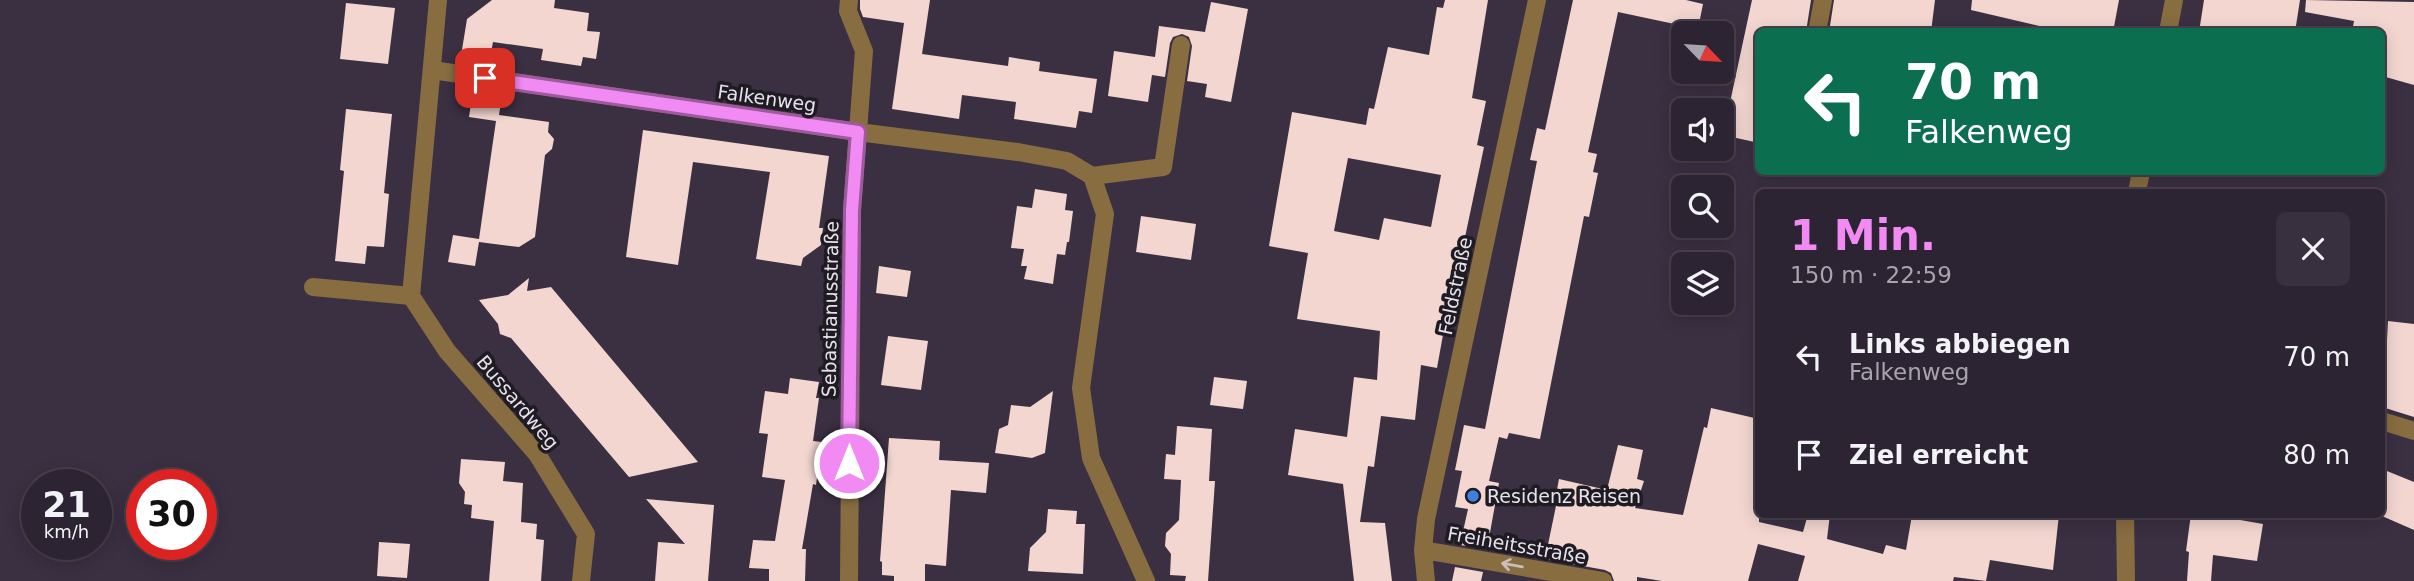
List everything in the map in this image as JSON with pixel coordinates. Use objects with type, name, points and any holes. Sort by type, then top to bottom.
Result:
[{"type":"street","points":[[313,287],[411,296],[438,0]]},
{"type":"street","name":"Sebastianusstraße","points":[[849,0],[848,11],[864,51],[852,210],[849,581]]},
{"type":"street","name":"Feldstraße","points":[[1426,581],[1423,550],[1426,519],[1537,0]]},
{"type":"street","points":[[1818,28],[1824,0]]},
{"type":"street","points":[[2169,28],[2174,0]]},
{"type":"street","points":[[1146,581],[1091,458],[1081,388],[1105,214],[1092,176],[1163,167],[1181,45]]},
{"type":"street","name":"Falkenweg","points":[[432,70],[1067,161],[1092,176]]},
{"type":"street","name":"Bussardweg","points":[[411,296],[447,351],[537,454],[586,534],[581,581]]},
{"type":"street","points":[[2385,422],[2414,431]]},
{"type":"street","points":[[2125,518],[2126,581]]},
{"type":"street","name":"Freiheitsstraße","points":[[1423,550],[1603,581]]},
{"type":"building","points":[[492,0],[555,0],[554,8],[589,13],[587,31],[600,32],[596,59],[583,57],[581,66],[541,60],[543,49],[493,42],[491,53],[502,68],[460,62],[467,19]]},
{"type":"building","points":[[860,0],[930,0],[922,54],[1008,66],[1009,57],[1040,62],[1039,71],[1097,79],[1092,113],[1079,111],[1076,128],[1014,119],[1016,102],[962,95],[959,119],[892,109],[904,23],[863,17]]},
{"type":"building","points":[[1445,0],[1488,0],[1472,98],[1486,101],[1477,145],[1484,147],[1464,242],[1460,241],[1437,368],[1421,365],[1415,420],[1381,416],[1374,467],[1368,466],[1360,522],[1385,523],[1392,581],[1354,581],[1343,484],[1288,475],[1295,429],[1347,437],[1354,377],[1377,380],[1380,331],[1297,319],[1308,253],[1269,246],[1292,112],[1366,125],[1369,108],[1374,109],[1388,47],[1429,55],[1437,7],[1443,8]],"holes":[[[1348,158],[1441,175],[1431,227],[1384,218],[1379,240],[1334,231]]]},
{"type":"building","points":[[1573,0],[1686,0],[1703,4],[1700,21],[1671,21],[1671,23],[1618,12],[1588,152],[1597,154],[1593,172],[1598,173],[1589,217],[1584,216],[1540,439],[1509,433],[1507,439],[1499,437],[1489,481],[1499,483],[1487,549],[1460,545],[1468,509],[1455,507],[1462,471],[1455,470],[1464,425],[1485,429],[1537,161],[1530,160],[1537,128],[1545,130]]},
{"type":"building","points":[[1752,0],[1811,0],[1807,28],[1755,28],[1755,142],[1734,137],[1734,98],[1731,98]]},
{"type":"building","points":[[1834,0],[1935,0],[1932,28],[1830,28]]},
{"type":"building","points":[[1972,0],[2119,0],[2114,28],[2048,28],[1971,10]]},
{"type":"building","points":[[2204,0],[2300,0],[2296,28],[2200,28]]},
{"type":"building","points":[[2306,0],[2414,2],[2414,85],[2385,77],[2385,28],[2353,28],[2354,21],[2305,12]]},
{"type":"building","points":[[1211,2],[1248,9],[1231,102],[1205,97],[1207,84],[1187,81],[1192,46],[1189,37],[1182,34],[1173,37],[1170,43],[1165,77],[1152,75],[1148,102],[1108,96],[1114,51],[1155,57],[1159,26],[1205,32]]},
{"type":"building","points":[[346,3],[395,8],[388,64],[340,59]]},
{"type":"building","points":[[473,90],[502,95],[499,115],[549,122],[548,132],[554,139],[552,149],[545,155],[535,237],[519,247],[479,242],[475,266],[448,262],[453,235],[479,239],[496,121],[469,117]]},
{"type":"building","points":[[346,109],[392,114],[384,193],[389,194],[384,247],[367,246],[365,264],[335,261],[344,171],[340,170]]},
{"type":"building","points":[[643,130],[829,156],[819,228],[823,228],[821,245],[803,258],[801,266],[756,259],[770,172],[693,162],[678,265],[626,257]]},
{"type":"building","points":[[1035,189],[1067,194],[1065,210],[1073,211],[1069,242],[1065,255],[1057,254],[1053,284],[1024,279],[1027,266],[1021,266],[1024,249],[1011,248],[1017,206],[1032,208]]},
{"type":"building","points":[[1141,216],[1196,224],[1191,260],[1136,252]]},
{"type":"building","points":[[879,266],[911,271],[907,297],[876,293]]},
{"type":"building","points":[[529,278],[527,291],[551,287],[698,462],[629,477],[511,338],[500,334],[498,324],[479,300],[508,295]]},
{"type":"building","points":[[2388,321],[2414,324],[2414,417],[2385,408]]},
{"type":"building","points":[[888,336],[928,341],[921,390],[881,385]]},
{"type":"building","points":[[1214,377],[1247,381],[1243,409],[1210,405]]},
{"type":"building","points":[[790,378],[819,382],[813,441],[822,442],[802,549],[806,549],[805,581],[769,581],[769,569],[749,568],[753,540],[775,541],[785,480],[762,477],[768,434],[759,433],[765,391],[788,394]]},
{"type":"building","points":[[1053,391],[1045,453],[1032,458],[995,453],[999,429],[1008,425],[1011,405],[1030,407]]},
{"type":"building","points":[[1711,408],[1755,418],[1755,518],[1759,518],[1759,522],[1803,532],[1807,518],[1830,518],[1827,539],[1883,554],[1886,545],[1906,550],[1911,518],[2059,518],[2053,570],[1990,560],[1986,581],[1954,577],[1953,581],[1798,581],[1805,556],[1758,544],[1748,581],[1662,581],[1637,577],[1637,581],[1614,581],[1611,573],[1605,570],[1545,559],[1559,479],[1607,490],[1618,445],[1643,450],[1637,479],[1644,481],[1635,508],[1683,515],[1704,427],[1707,428]]},
{"type":"building","points":[[1177,426],[1212,429],[1209,481],[1215,481],[1208,581],[1185,581],[1186,576],[1170,575],[1171,554],[1165,546],[1166,533],[1179,520],[1181,480],[1164,479],[1166,454],[1175,455]]},
{"type":"building","points":[[889,438],[940,441],[939,460],[989,463],[986,493],[951,490],[946,566],[925,564],[925,581],[894,581],[894,576],[882,575],[880,561]]},
{"type":"building","points":[[461,459],[505,462],[503,481],[523,483],[521,522],[537,524],[536,539],[544,540],[541,581],[489,581],[494,521],[471,518],[472,505],[464,504],[465,492],[459,483]]},
{"type":"building","points":[[2385,470],[2414,482],[2414,530],[2385,517]]},
{"type":"building","points":[[646,499],[714,505],[708,581],[655,581],[658,542],[685,544]]},
{"type":"building","points":[[1048,509],[1077,511],[1076,524],[1085,524],[1083,574],[1028,571],[1030,548],[1046,532]]},
{"type":"building","points":[[2190,518],[2229,518],[2263,524],[2257,561],[2213,555],[2211,581],[2187,581],[2189,552],[2186,551]]},
{"type":"building","points":[[379,542],[410,544],[407,578],[377,576]]},
{"type":"building","points":[[1455,567],[1483,572],[1481,581],[1452,581]]},
{"type":"place","name":"Residenz Reisen","points":[[1473,496]]},
{"type":"route","points":[[485,78],[858,132],[852,210],[849,463]]}]
